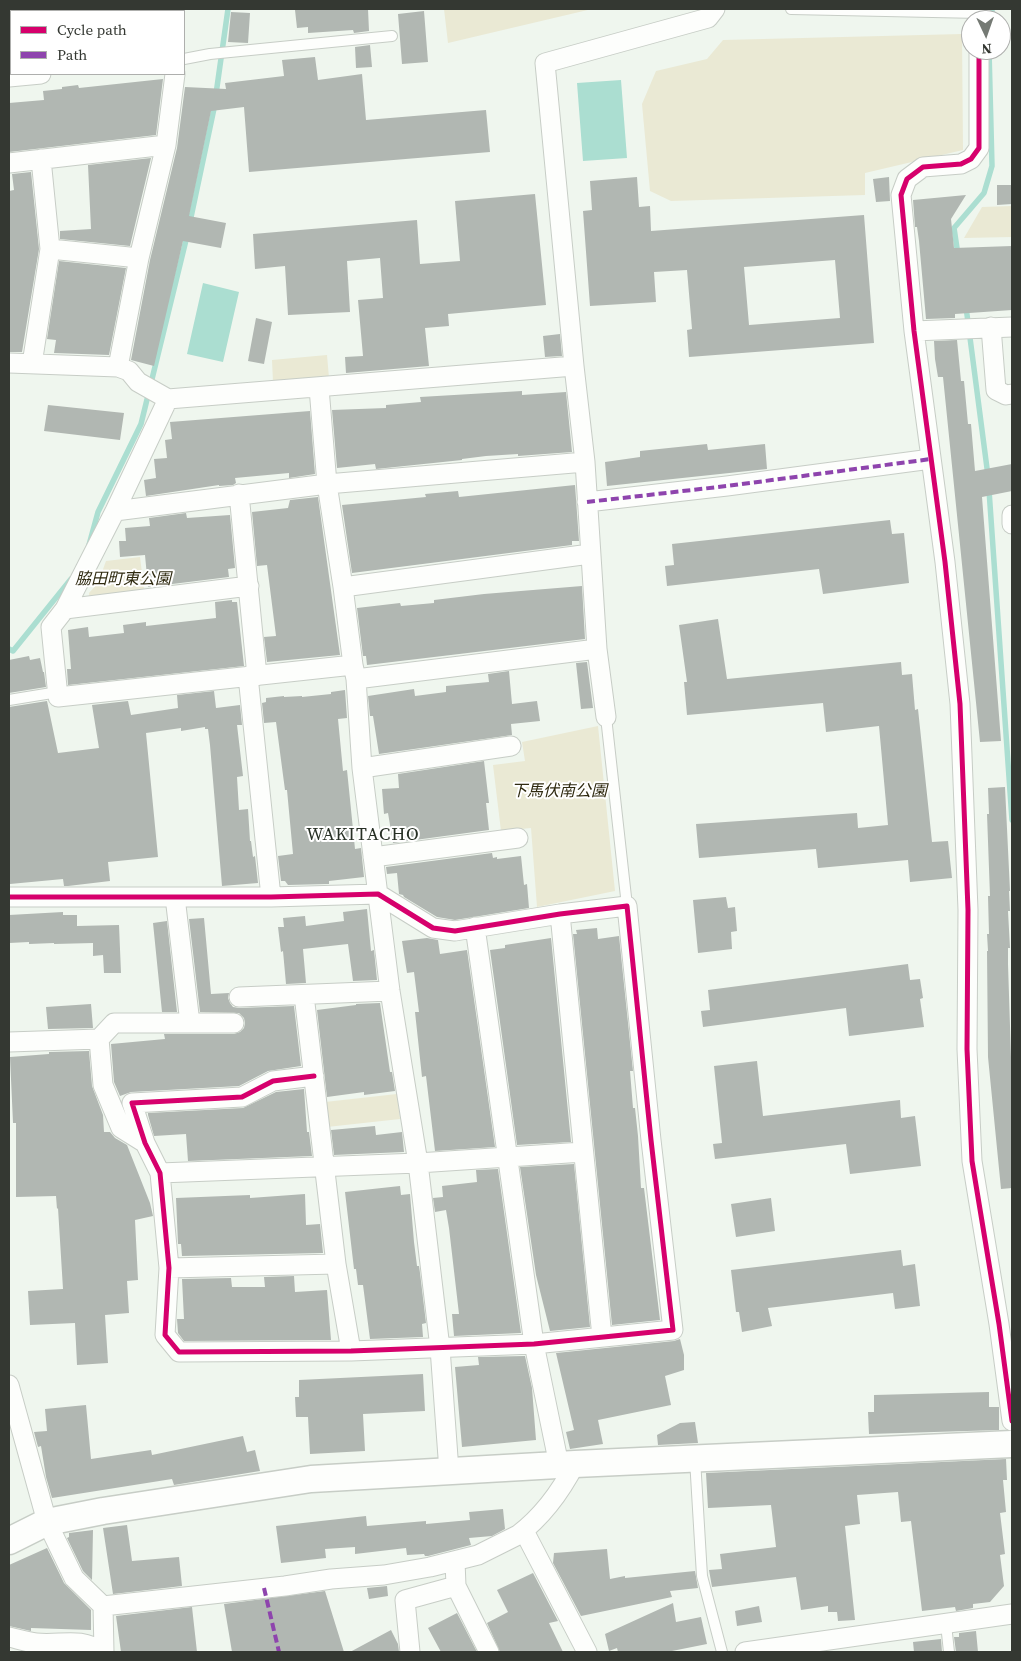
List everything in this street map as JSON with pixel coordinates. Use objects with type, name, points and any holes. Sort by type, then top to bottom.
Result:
[{"type":"street","points":[[606,717],[597,649],[585,462],[545,63],[708,18],[715,9]]},
{"type":"street","points":[[979,60],[979,148],[971,159],[961,164],[923,167],[907,179],[900,195],[914,331],[944,562],[960,704],[968,910],[967,1049],[972,1161],[999,1324],[1012,1422]]},
{"type":"street","points":[[9,77],[30,75]]},
{"type":"street","points":[[118,367],[139,258],[166,145],[175,75]]},
{"type":"street","points":[[9,163],[166,145]]},
{"type":"street","points":[[32,364],[50,249],[41,159]]},
{"type":"street","points":[[50,249],[139,258]]},
{"type":"street","points":[[991,327],[996,390],[1006,395],[1012,394]]},
{"type":"street","points":[[914,331],[1012,327]]},
{"type":"street","points":[[9,364],[118,367],[128,371],[138,382],[165,397],[319,388],[574,366]]},
{"type":"street","points":[[319,388],[327,484],[344,587],[354,672],[362,768],[390,992],[418,1163],[440,1348],[448,1471]]},
{"type":"street","points":[[165,397],[115,511],[65,609],[51,627],[58,697],[252,676],[354,672],[597,649]]},
{"type":"street","points":[[587,502],[727,486],[931,458]]},
{"type":"street","points":[[115,511],[327,484],[585,462]]},
{"type":"street","points":[[239,494],[249,586],[252,676],[271,897]]},
{"type":"street","points":[[1012,516],[1012,524]]},
{"type":"street","points":[[344,587],[590,554]]},
{"type":"street","points":[[65,609],[249,586]]},
{"type":"street","points":[[362,768],[512,746]]},
{"type":"street","points":[[374,857],[518,838]]},
{"type":"street","points":[[9,897],[271,897],[378,894],[433,928],[455,931],[560,914],[627,906],[673,1330],[534,1344],[351,1351],[179,1352],[165,1335],[169,1268],[160,1174],[144,1143],[132,1103],[242,1097],[273,1081],[314,1076]]},
{"type":"street","points":[[175,897],[190,1023]]},
{"type":"street","points":[[560,914],[602,1338]]},
{"type":"street","points":[[103,1606],[285,1586],[331,1579],[384,1575],[430,1567],[478,1555],[524,1531],[542,1513],[566,1481],[567,1464],[534,1344],[475,927]]},
{"type":"street","points":[[239,997],[390,992]]},
{"type":"street","points":[[304,995],[336,1264],[351,1351]]},
{"type":"street","points":[[9,1042],[99,1039],[114,1023],[234,1023]]},
{"type":"street","points":[[99,1039],[103,1085],[121,1128],[144,1143]]},
{"type":"street","points":[[160,1174],[418,1163],[583,1152]]},
{"type":"street","points":[[169,1268],[336,1264]]},
{"type":"street","points":[[9,1385],[47,1522],[74,1578],[103,1606],[103,1652],[77,1642],[37,1643],[9,1637]]},
{"type":"street","points":[[9,1541],[47,1522],[103,1511],[311,1479],[567,1464],[1012,1444]]},
{"type":"street","points":[[524,1531],[587,1652]]},
{"type":"street","points":[[455,1561],[456,1586],[489,1652]]},
{"type":"street","points":[[410,1652],[405,1600],[456,1586]]},
{"type":"street","points":[[745,1652],[1012,1614]]},
{"type":"lane","points":[[791,9],[909,10],[961,13]]},
{"type":"lane","points":[[185,59],[210,54],[392,36]]},
{"type":"lane","points":[[9,700],[58,692]]},
{"type":"lane","points":[[606,717],[627,906]]},
{"type":"lane","points":[[695,1458],[702,1576],[722,1652]]},
{"type":"lane","points":[[946,1624],[949,1652]]},
{"type":"green space","points":[[444,9],[592,9],[448,43]]},
{"type":"green space","points":[[961,34],[963,150],[865,173],[865,195],[671,201],[650,191],[642,104],[656,71],[707,59],[723,40]]},
{"type":"green space","points":[[1012,206],[1012,237],[964,238],[982,207]]},
{"type":"green space","points":[[327,355],[329,378],[273,382],[272,360]]},
{"type":"green space","name":"脇田町東公園","points":[[140,557],[145,597],[90,603],[89,593],[98,583],[106,561]]},
{"type":"green space","name":"下馬伏南公園","points":[[598,726],[615,891],[537,907],[531,828],[501,831],[493,765],[525,761],[522,742]]},
{"type":"green space","points":[[397,1094],[400,1119],[327,1127],[325,1102]]},
{"type":"water","points":[[621,80],[627,158],[583,161],[577,83]]},
{"type":"water","points":[[203,283],[239,292],[223,362],[187,354]]},
{"type":"building","points":[[368,9],[369,31],[354,33],[353,30],[308,33],[308,27],[297,28],[295,10]]},
{"type":"building","points":[[424,11],[428,62],[402,64],[398,14]]},
{"type":"building","points":[[231,12],[250,13],[248,43],[228,42]]},
{"type":"building","points":[[370,45],[372,67],[356,68],[355,47]]},
{"type":"building","points":[[315,57],[318,80],[362,74],[366,120],[486,110],[490,152],[249,172],[244,107],[211,111],[189,216],[226,223],[221,248],[183,241],[154,366],[131,360],[150,260],[177,148],[185,87],[226,89],[225,83],[284,76],[282,60]]},
{"type":"building","points":[[163,79],[156,135],[9,152],[9,103],[44,100],[43,91],[62,89],[62,87],[78,85],[79,88]]},
{"type":"building","points":[[151,158],[130,246],[60,239],[60,231],[91,229],[88,165]]},
{"type":"building","points":[[31,172],[39,249],[22,352],[9,352],[9,191],[14,190],[12,174]]},
{"type":"building","points":[[637,177],[639,207],[650,206],[651,231],[864,215],[874,343],[689,357],[687,330],[692,329],[687,270],[654,272],[656,302],[590,306],[583,211],[592,210],[590,181]],"holes":[[[835,260],[840,318],[749,325],[744,267]]]},
{"type":"building","points":[[889,177],[890,201],[876,202],[873,179]]},
{"type":"building","points":[[997,185],[1012,185],[1012,204],[997,205]]},
{"type":"building","points":[[535,194],[546,305],[448,314],[449,326],[425,328],[429,366],[346,373],[345,357],[363,356],[358,300],[383,298],[380,258],[347,261],[350,312],[288,315],[285,266],[255,269],[253,234],[417,220],[420,264],[460,261],[455,201]]},
{"type":"building","points":[[966,195],[951,219],[954,248],[1012,246],[1012,310],[955,314],[955,318],[926,319],[919,241],[917,227],[915,227],[913,200]]},
{"type":"building","points":[[59,261],[126,268],[109,355],[54,353],[56,340],[47,339]]},
{"type":"building","points":[[256,318],[272,322],[264,364],[248,361]]},
{"type":"building","points":[[560,334],[562,356],[545,357],[543,336]]},
{"type":"building","points":[[957,340],[961,381],[964,381],[968,424],[971,424],[975,471],[1012,464],[1012,491],[982,497],[1001,741],[980,742],[943,377],[938,377],[935,359],[934,341]]},
{"type":"building","points":[[522,391],[522,395],[566,392],[572,452],[486,456],[376,469],[375,464],[337,468],[332,410],[386,408],[386,405],[421,402],[420,397]]},
{"type":"building","points":[[48,405],[124,413],[120,440],[44,431]]},
{"type":"building","points":[[310,411],[315,474],[289,478],[289,473],[235,478],[236,483],[233,485],[219,485],[146,496],[144,480],[156,478],[154,459],[167,458],[165,440],[172,439],[170,422]]},
{"type":"building","points":[[707,444],[708,450],[765,444],[767,469],[607,486],[605,462],[640,457],[640,451]]},
{"type":"building","points":[[575,485],[579,541],[572,541],[572,545],[352,573],[342,505],[426,497],[425,494],[458,491],[459,497]]},
{"type":"building","points":[[318,497],[340,655],[267,662],[264,637],[276,636],[267,565],[257,566],[252,512],[288,508],[290,500]]},
{"type":"building","points":[[186,513],[187,518],[230,515],[235,568],[228,569],[229,577],[148,587],[145,555],[120,557],[119,541],[126,541],[125,528],[150,526],[149,518]]},
{"type":"building","points":[[890,520],[892,534],[904,533],[909,583],[823,594],[819,569],[667,586],[665,566],[674,565],[672,544]]},
{"type":"building","points":[[582,586],[585,639],[367,665],[366,656],[363,656],[357,608],[400,603],[401,606],[434,603],[434,600],[484,594]]},
{"type":"building","points":[[232,600],[232,602],[237,602],[244,666],[68,685],[67,669],[71,669],[68,630],[88,627],[89,637],[124,633],[123,625],[146,622],[146,626],[216,618],[215,602]]},
{"type":"building","points":[[718,619],[727,679],[901,662],[902,675],[912,674],[915,710],[918,709],[932,842],[948,841],[952,878],[910,882],[908,860],[818,868],[816,849],[699,858],[696,824],[857,813],[858,828],[888,825],[879,726],[826,732],[823,703],[687,715],[684,682],[687,682],[679,625]]},
{"type":"building","points":[[29,656],[30,660],[40,658],[46,687],[9,693],[9,660]]},
{"type":"building","points":[[587,662],[593,708],[581,709],[576,663]]},
{"type":"building","points":[[509,671],[512,704],[537,701],[540,721],[511,724],[512,735],[379,754],[373,716],[370,716],[368,696],[414,689],[415,696],[446,692],[446,686],[489,682],[488,674]]},
{"type":"building","points":[[345,690],[347,718],[338,719],[343,771],[347,770],[355,849],[361,848],[364,877],[329,881],[329,884],[288,885],[285,881],[281,881],[278,856],[293,854],[287,790],[285,790],[276,722],[264,723],[262,703],[266,702],[266,698],[302,697],[331,694],[331,692]]},
{"type":"building","points":[[214,691],[216,708],[240,705],[242,725],[237,725],[243,776],[237,777],[239,810],[248,809],[250,841],[253,857],[255,856],[258,883],[222,886],[210,745],[208,729],[205,729],[205,727],[181,731],[181,728],[146,733],[158,857],[108,862],[110,881],[68,886],[64,886],[63,879],[10,884],[9,707],[47,701],[58,753],[99,748],[92,705],[128,701],[131,715],[178,708],[177,695]]},
{"type":"building","points":[[484,761],[489,803],[486,803],[489,830],[393,843],[388,813],[384,814],[382,789],[399,788],[398,774]]},
{"type":"building","points":[[1005,787],[1010,891],[1010,911],[1008,911],[1010,948],[1008,948],[1008,964],[1012,1088],[1012,1188],[1001,1189],[988,1057],[987,934],[989,934],[988,896],[990,896],[987,814],[989,814],[988,788]]},
{"type":"building","points":[[492,853],[493,858],[497,857],[497,859],[521,856],[524,885],[527,884],[529,908],[455,920],[437,917],[399,894],[397,873],[387,874],[386,867]]},
{"type":"building","points":[[726,897],[728,908],[735,907],[737,931],[731,932],[732,949],[698,953],[693,900]]},
{"type":"building","points":[[367,909],[371,951],[374,950],[377,980],[353,981],[348,944],[303,949],[306,983],[286,984],[283,951],[281,952],[278,927],[284,927],[283,918],[305,916],[306,926],[344,921],[343,912]]},
{"type":"building","points":[[63,912],[63,915],[77,915],[77,926],[119,925],[121,973],[104,973],[103,955],[93,956],[93,943],[9,943],[9,915]]},
{"type":"building","points":[[204,918],[211,994],[229,993],[230,1003],[233,1007],[239,1008],[294,1006],[301,1066],[268,1071],[239,1086],[131,1092],[120,1096],[114,1082],[111,1044],[165,1039],[164,1034],[234,1034],[244,1028],[244,1018],[239,1013],[200,1012],[189,919]]},
{"type":"building","points":[[167,921],[177,1012],[162,1012],[153,923]]},
{"type":"building","points":[[597,928],[598,939],[619,936],[633,1071],[630,1071],[633,1108],[635,1108],[638,1136],[641,1188],[644,1188],[660,1320],[612,1325],[573,934],[577,934],[576,930]]},
{"type":"building","points":[[427,938],[438,940],[440,954],[467,950],[495,1147],[435,1151],[426,1076],[422,1077],[415,1012],[419,1012],[414,972],[407,973],[402,941]]},
{"type":"building","points":[[551,938],[571,1142],[517,1145],[490,950],[505,948],[505,945]]},
{"type":"building","points":[[908,964],[910,980],[920,979],[923,998],[920,999],[924,1027],[849,1036],[846,1008],[703,1027],[701,1011],[710,1010],[708,990]]},
{"type":"building","points":[[380,1003],[390,1072],[392,1072],[395,1091],[364,1095],[364,1092],[327,1097],[317,1010],[356,1004]]},
{"type":"building","points":[[91,1004],[93,1028],[48,1029],[46,1007]]},
{"type":"building","points":[[89,1051],[92,1086],[103,1115],[104,1132],[110,1132],[115,1138],[127,1145],[150,1203],[153,1216],[135,1220],[138,1280],[127,1281],[129,1313],[105,1315],[108,1363],[77,1365],[75,1323],[30,1325],[28,1291],[63,1289],[58,1208],[56,1196],[16,1197],[16,1123],[13,1123],[10,1057],[49,1054],[49,1052]]},
{"type":"building","points":[[757,1061],[763,1116],[900,1100],[901,1118],[915,1116],[921,1166],[850,1174],[846,1144],[715,1159],[713,1144],[722,1143],[714,1066]]},
{"type":"building","points":[[304,1089],[307,1132],[309,1132],[312,1156],[188,1161],[186,1134],[154,1136],[148,1115],[148,1113],[243,1108],[276,1092]]},
{"type":"building","points":[[375,1126],[376,1135],[402,1132],[404,1152],[334,1155],[331,1130]]},
{"type":"building","points":[[574,1164],[590,1327],[550,1331],[536,1275],[520,1167]]},
{"type":"building","points":[[498,1169],[521,1333],[454,1336],[452,1314],[459,1314],[449,1228],[446,1210],[435,1212],[433,1198],[443,1197],[442,1186],[477,1182],[476,1170]]},
{"type":"building","points":[[400,1186],[401,1195],[410,1194],[414,1242],[426,1323],[422,1324],[423,1337],[370,1339],[363,1285],[358,1285],[356,1269],[354,1269],[345,1192]]},
{"type":"building","points":[[305,1194],[306,1225],[320,1224],[323,1253],[182,1256],[181,1244],[178,1244],[176,1198],[250,1195],[250,1198]]},
{"type":"building","points":[[771,1198],[775,1231],[736,1237],[731,1204]]},
{"type":"building","points":[[901,1250],[903,1266],[915,1264],[920,1306],[895,1309],[893,1293],[768,1308],[772,1326],[742,1332],[739,1312],[736,1312],[731,1270]]},
{"type":"building","points":[[294,1276],[295,1292],[327,1290],[331,1340],[184,1341],[178,1333],[177,1319],[184,1319],[182,1279],[231,1278],[232,1287],[265,1287],[264,1277]]},
{"type":"building","points":[[680,1339],[684,1355],[684,1370],[665,1376],[671,1405],[598,1420],[603,1444],[570,1449],[566,1432],[574,1430],[556,1353]]},
{"type":"building","points":[[525,1356],[532,1388],[536,1440],[462,1447],[455,1367],[479,1365],[478,1357]]},
{"type":"building","points":[[423,1374],[425,1411],[363,1414],[365,1451],[310,1454],[308,1417],[296,1417],[295,1397],[299,1397],[299,1380]]},
{"type":"building","points":[[989,1392],[989,1407],[999,1407],[999,1430],[869,1434],[868,1412],[874,1412],[874,1395]]},
{"type":"building","points":[[86,1405],[91,1459],[151,1450],[152,1455],[243,1436],[247,1452],[255,1450],[260,1471],[174,1485],[172,1479],[52,1498],[46,1477],[41,1446],[38,1447],[34,1432],[47,1431],[45,1409]]},
{"type":"building","points":[[695,1422],[698,1443],[658,1445],[657,1435],[680,1423]]},
{"type":"building","points":[[1006,1459],[1007,1480],[1003,1480],[1006,1512],[1000,1513],[1005,1554],[1000,1555],[1004,1586],[990,1602],[973,1604],[973,1608],[956,1611],[955,1607],[922,1611],[911,1521],[901,1522],[898,1492],[857,1495],[860,1524],[845,1526],[855,1620],[838,1621],[837,1612],[828,1612],[828,1606],[801,1610],[796,1577],[712,1587],[709,1570],[722,1569],[720,1554],[776,1547],[771,1505],[708,1508],[706,1473]]},
{"type":"building","points":[[503,1509],[505,1529],[492,1536],[469,1538],[471,1545],[428,1556],[424,1554],[407,1555],[406,1548],[355,1554],[355,1547],[325,1549],[326,1558],[281,1563],[276,1526],[366,1516],[367,1526],[426,1521],[426,1524],[470,1520],[469,1512]]},
{"type":"building","points":[[127,1525],[132,1561],[179,1557],[182,1586],[113,1594],[103,1528]]},
{"type":"building","points":[[93,1530],[92,1580],[83,1571],[67,1538],[69,1533]]},
{"type":"building","points":[[47,1548],[64,1583],[91,1610],[91,1630],[31,1628],[31,1631],[9,1626],[9,1565]]},
{"type":"building","points":[[607,1549],[610,1579],[625,1576],[625,1578],[695,1571],[698,1588],[670,1591],[672,1597],[581,1616],[553,1563],[554,1553]]},
{"type":"building","points":[[533,1573],[558,1621],[549,1623],[563,1652],[500,1652],[487,1623],[508,1612],[497,1590]]},
{"type":"building","points":[[387,1586],[388,1596],[369,1599],[367,1588]]},
{"type":"building","points":[[325,1591],[344,1652],[232,1652],[224,1604]]},
{"type":"building","points":[[673,1603],[676,1622],[701,1617],[707,1644],[667,1652],[618,1652],[617,1648],[609,1651],[605,1634]]},
{"type":"building","points":[[759,1606],[762,1622],[737,1626],[735,1611]]},
{"type":"building","points":[[192,1607],[197,1652],[121,1652],[116,1616]]},
{"type":"building","points":[[457,1613],[477,1652],[441,1652],[428,1628]]},
{"type":"building","points":[[391,1630],[398,1644],[399,1652],[350,1652]]},
{"type":"building","points":[[976,1631],[978,1652],[956,1652],[954,1637],[959,1637],[959,1633]]},
{"type":"building","points":[[941,1639],[942,1652],[914,1652],[913,1642]]},
{"type":"waterway","points":[[216,94],[228,9]]},
{"type":"waterway","points":[[958,255],[954,228],[984,193],[992,166],[989,60]]},
{"type":"waterway","points":[[190,222],[215,104]]},
{"type":"waterway","points":[[89,545],[98,512],[141,424],[187,236]]},
{"type":"waterway","points":[[966,307],[988,476]]},
{"type":"waterway","points":[[989,490],[1012,820]]},
{"type":"waterway","points":[[9,649],[13,651],[71,579]]},
{"type":"marked path","points":[[587,502],[931,459]]},
{"type":"marked path","points":[[264,1588],[279,1652]]},
{"type":"cycle path","points":[[979,60],[979,148],[971,159],[961,164],[923,167],[907,179],[901,195],[914,331],[945,562],[960,704],[968,910],[967,1049],[972,1161],[999,1324],[1012,1421]]},
{"type":"cycle path","points":[[9,897],[271,897],[378,894],[433,928],[455,931],[560,914],[627,906],[673,1330],[534,1344],[351,1351],[179,1352],[165,1335],[169,1268],[160,1173],[145,1143],[132,1103],[242,1097],[273,1081],[314,1076]]},
{"type":"district","name":"WAKITACHO","points":[[363,835]]}]
